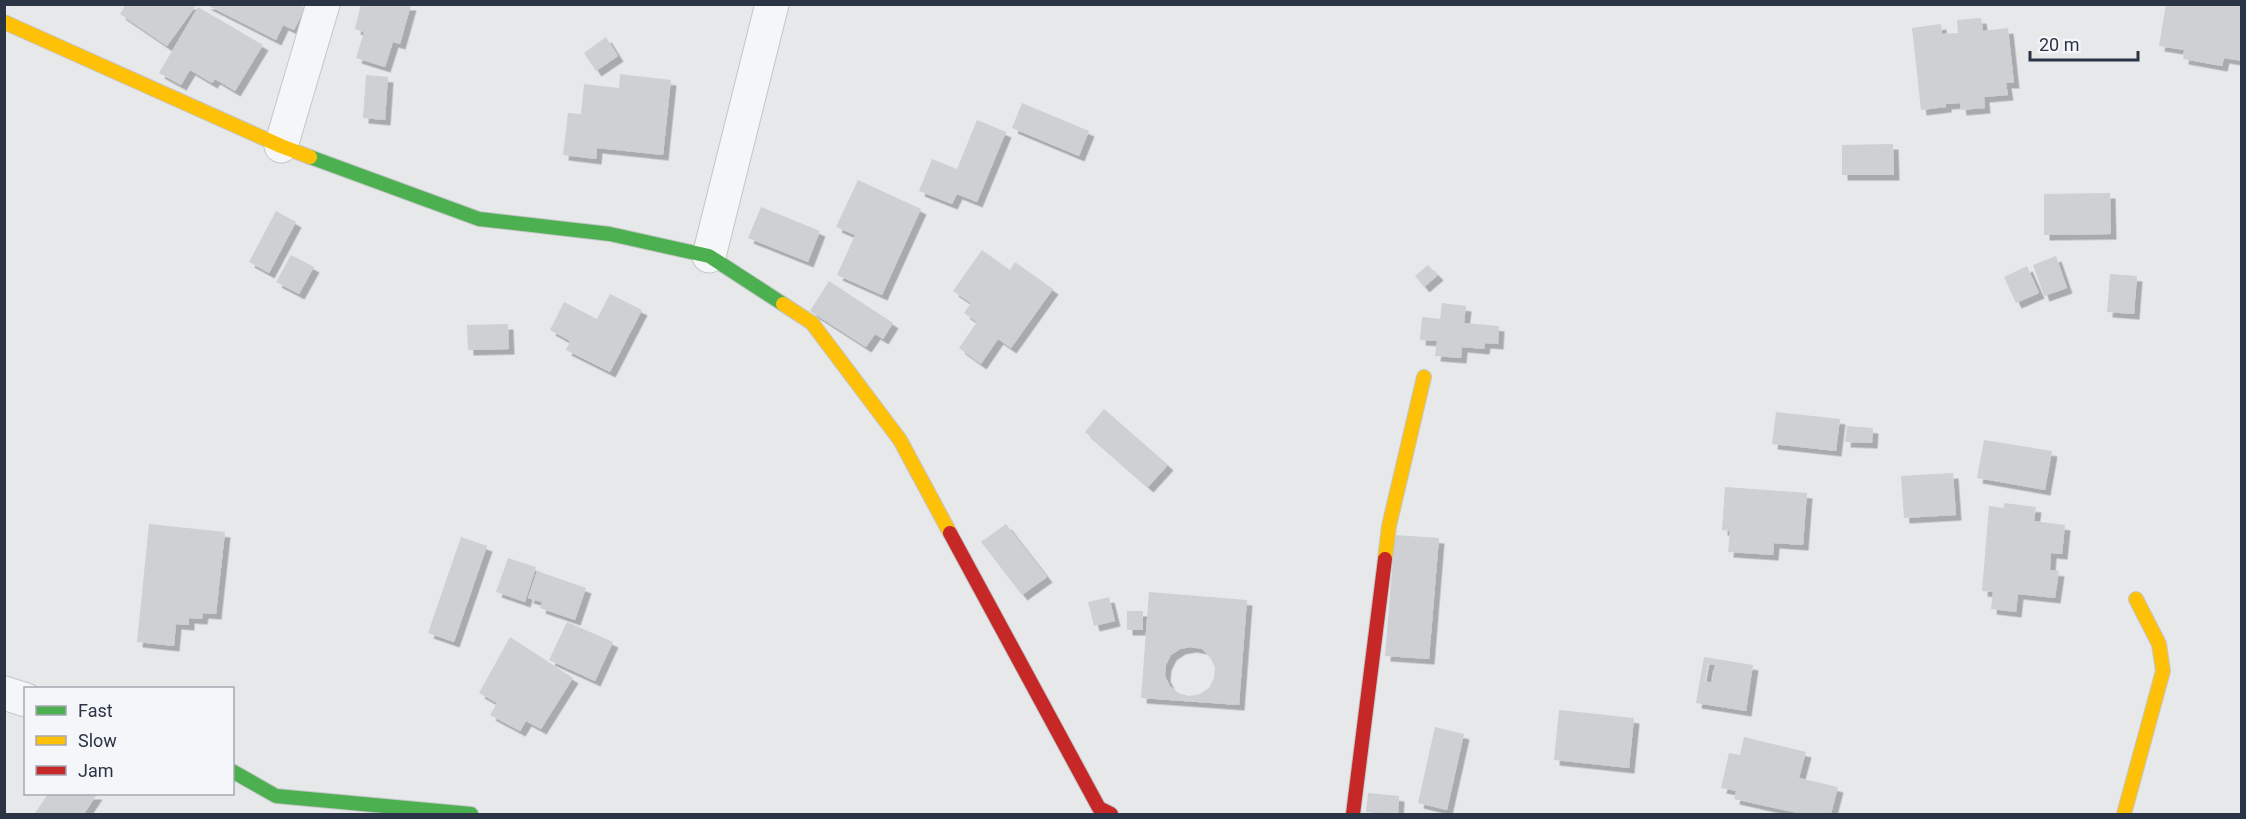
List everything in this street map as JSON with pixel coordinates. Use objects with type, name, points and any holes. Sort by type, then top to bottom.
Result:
[{"type":"street","points":[[281,146],[323,4]]},
{"type":"street","points":[[709,256],[772,4]]},
{"type":"street","points":[[4,22],[281,146],[479,219],[610,234],[709,256],[812,323],[900,440],[1100,812]]},
{"type":"street","points":[[1353,814],[1389,526],[1424,377]]},
{"type":"street","points":[[2124,814],[2163,671],[2159,644],[2136,599]]},
{"type":"street","points":[[4,693],[24,699]]},
{"type":"street","points":[[234,772],[276,796],[471,814]]},
{"type":"building","points":[[126,4],[192,4],[195,7],[167,46],[120,14]]},
{"type":"building","points":[[205,4],[299,4],[305,8],[294,30],[283,25],[276,40]]},
{"type":"building","points":[[361,4],[411,5],[400,44],[393,42],[385,67],[356,58],[364,32],[355,29]]},
{"type":"building","points":[[2166,4],[2242,4],[2242,61],[2224,58],[2222,66],[2183,59],[2184,50],[2159,46]]},
{"type":"building","points":[[198,7],[263,45],[235,91],[215,79],[212,83],[190,70],[181,85],[159,73]]},
{"type":"building","points":[[1981,18],[1983,31],[2008,28],[2014,83],[2006,83],[2008,95],[1984,97],[1985,108],[1961,110],[1960,103],[1921,110],[1912,28],[1941,24],[1942,34],[1958,33],[1957,20]]},
{"type":"building","points":[[606,37],[618,56],[596,71],[584,53]]},
{"type":"building","points":[[620,74],[671,80],[663,155],[597,148],[596,159],[563,155],[568,113],[581,114],[584,84],[619,88]]},
{"type":"building","points":[[366,75],[388,77],[385,120],[363,118]]},
{"type":"building","points":[[1022,103],[1089,131],[1079,156],[1012,128]]},
{"type":"building","points":[[977,120],[1006,132],[977,202],[957,194],[952,204],[919,191],[932,159],[957,169]]},
{"type":"building","points":[[1893,144],[1894,175],[1842,175],[1842,145]]},
{"type":"building","points":[[858,180],[921,209],[882,295],[837,275],[855,235],[836,227]]},
{"type":"building","points":[[2110,193],[2111,234],[2044,235],[2044,194]]},
{"type":"building","points":[[761,207],[820,231],[808,262],[748,238]]},
{"type":"building","points":[[276,211],[296,222],[269,273],[249,262]]},
{"type":"building","points":[[982,250],[1010,270],[1015,262],[1053,289],[1011,348],[998,339],[981,364],[959,348],[977,322],[964,313],[971,303],[953,291]]},
{"type":"building","points":[[291,255],[314,267],[299,294],[276,282]]},
{"type":"building","points":[[2056,256],[2067,288],[2044,296],[2033,265]]},
{"type":"building","points":[[1428,265],[1438,275],[1424,287],[1415,276]]},
{"type":"building","points":[[2027,266],[2039,293],[2016,303],[2004,277]]},
{"type":"building","points":[[2110,274],[2137,276],[2134,314],[2107,312]]},
{"type":"building","points":[[829,281],[893,323],[883,339],[875,334],[866,347],[810,311]]},
{"type":"building","points":[[610,294],[642,310],[610,372],[566,350],[570,341],[550,330],[564,302],[597,319]]},
{"type":"building","points":[[1442,303],[1466,306],[1464,323],[1499,326],[1498,344],[1485,343],[1484,349],[1462,347],[1461,358],[1435,356],[1437,341],[1420,340],[1422,317],[1440,319]]},
{"type":"building","points":[[508,324],[509,349],[468,350],[467,325]]},
{"type":"building","points":[[1104,409],[1168,465],[1148,487],[1085,432]]},
{"type":"building","points":[[1776,412],[1840,419],[1836,451],[1772,444]]},
{"type":"building","points":[[1847,426],[1873,428],[1872,443],[1845,442]]},
{"type":"building","points":[[1984,440],[2052,451],[2045,490],[1977,478]]},
{"type":"building","points":[[1953,473],[1956,515],[1904,518],[1901,476]]},
{"type":"building","points":[[1725,487],[1807,493],[1803,545],[1774,543],[1773,555],[1728,552],[1730,531],[1722,530]]},
{"type":"building","points":[[2004,503],[2036,507],[2034,521],[2065,525],[2062,554],[2051,553],[2050,570],[2059,571],[2055,598],[2018,594],[2016,612],[1991,609],[1993,592],[1982,591],[1989,506],[2004,508]]},
{"type":"building","points":[[149,524],[225,532],[216,614],[203,613],[202,619],[189,618],[189,625],[176,624],[174,646],[137,642]]},
{"type":"building","points":[[1006,524],[1047,577],[1022,595],[981,542]]},
{"type":"building","points":[[1395,535],[1439,538],[1429,659],[1385,656]]},
{"type":"building","points":[[461,537],[487,546],[454,642],[428,633]]},
{"type":"building","points":[[508,558],[536,567],[525,602],[496,592]]},
{"type":"building","points":[[537,571],[586,588],[575,620],[540,608],[542,602],[528,598]]},
{"type":"building","points":[[1149,592],[1247,600],[1239,705],[1141,698]],"holes":[[[1191,647],[1202,649],[1210,657],[1215,667],[1214,678],[1209,688],[1200,694],[1189,696],[1178,693],[1170,686],[1165,676],[1166,665],[1171,655],[1180,649]]]},
{"type":"building","points":[[1109,597],[1115,621],[1094,626],[1088,602]]},
{"type":"building","points":[[1127,611],[1143,611],[1143,630],[1127,630]]},
{"type":"building","points":[[567,622],[613,642],[595,681],[549,660]]},
{"type":"building","points":[[510,637],[573,678],[541,729],[526,721],[520,731],[490,715],[497,703],[479,693]]},
{"type":"building","points":[[1704,657],[1753,665],[1746,711],[1696,703]],"holes":[[[1708,664],[1715,665],[1712,683],[1705,681]]]},
{"type":"building","points":[[1559,710],[1634,718],[1629,768],[1554,760]]},
{"type":"building","points":[[1435,727],[1464,734],[1447,810],[1418,803]]},
{"type":"building","points":[[1744,737],[1806,752],[1799,778],[1838,787],[1831,814],[1802,814],[1734,799],[1736,791],[1721,788],[1729,753],[1740,755]]},
{"type":"building","points":[[1368,793],[1399,796],[1398,814],[1366,812]]},
{"type":"building","points":[[47,795],[96,795],[84,814],[35,813]]},
{"type":"traffic: fast","points":[[310,157],[479,219],[610,234],[709,256],[783,304]]},
{"type":"traffic: fast","points":[[234,772],[276,796],[471,814]]},
{"type":"traffic: slow","points":[[4,22],[310,157]]},
{"type":"traffic: slow","points":[[783,304],[812,323],[900,440],[950,533]]},
{"type":"traffic: slow","points":[[1385,559],[1389,526],[1424,377]]},
{"type":"traffic: slow","points":[[2124,814],[2163,671],[2159,644],[2136,599]]},
{"type":"traffic: jam","points":[[950,533],[1099,808],[1111,814]]},
{"type":"traffic: jam","points":[[1353,814],[1385,559]]}]
